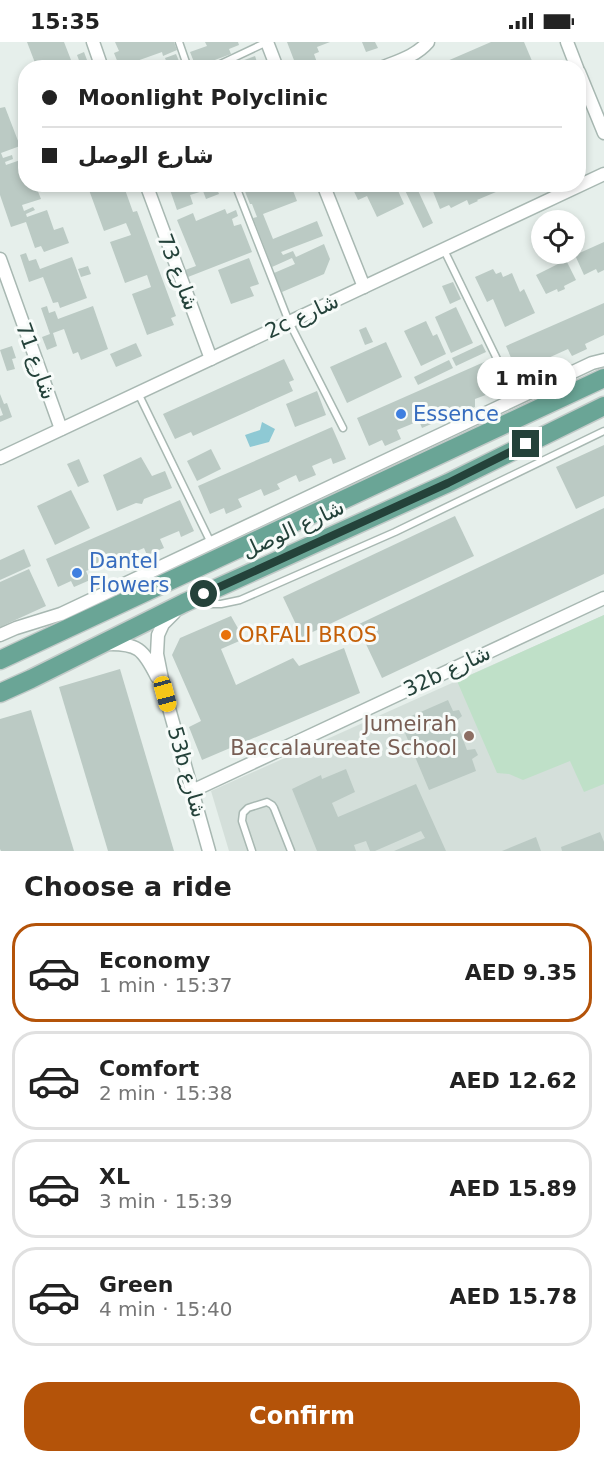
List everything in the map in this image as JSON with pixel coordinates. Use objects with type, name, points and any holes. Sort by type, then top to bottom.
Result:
[{"type":"main road","name":"شارع الوصل","points":[[0,660],[604,378]]},
{"type":"main road","name":"شارع الوصل","points":[[0,693],[184,603],[448,483],[604,406]]},
{"type":"main road","points":[[0,673],[70,639],[109,609]]},
{"type":"street","points":[[93,42],[99,60]]},
{"type":"street","points":[[267,42],[274,60]]},
{"type":"street","points":[[400,60],[420,51],[428,42]]},
{"type":"street","points":[[567,42],[574,60]]},
{"type":"street","points":[[586,89],[604,133]]},
{"type":"street","name":"2c شارع","points":[[586,183],[604,174]]},
{"type":"street","name":"شارع 73","points":[[149,192],[211,359]]},
{"type":"street","points":[[326,192],[363,287]]},
{"type":"street","name":"2c شارع","points":[[0,458],[566,192]]},
{"type":"street","name":"شارع 71","points":[[0,260],[61,429]]},
{"type":"street","points":[[0,635],[61,614],[592,363],[604,360]]},
{"type":"street","name":"32b شارع","points":[[192,791],[604,598]]},
{"type":"street","name":"53b شارع","points":[[184,603],[167,619],[158,635],[157,654],[165,694],[209,851]]},
{"type":"street","name":"53b شارع","points":[[101,644],[127,645],[141,651],[150,663],[165,694]]},
{"type":"lane","points":[[179,42],[185,60]]},
{"type":"lane","points":[[229,60],[267,42]]},
{"type":"lane","points":[[237,192],[289,322],[342,428]]},
{"type":"lane","points":[[444,250],[498,361]]},
{"type":"lane","points":[[138,392],[211,543]]},
{"type":"lane","points":[[184,603],[221,604],[240,600],[395,532],[604,431]]},
{"type":"lane","points":[[252,851],[242,821],[243,813],[249,808],[267,802],[274,807],[291,851]]},
{"type":"shaded area","name":"Jumeirah Baccalaureate School","points":[[604,615],[604,851],[229,851],[211,791]]},
{"type":"green space","points":[[604,615],[604,784],[584,792],[570,761],[523,780],[509,774],[497,773],[457,681]]},
{"type":"water","points":[[262,422],[275,429],[269,442],[250,447],[245,435],[260,430]]},
{"type":"building","points":[[27,42],[64,42],[71,60],[34,60]]},
{"type":"building","points":[[115,42],[174,42],[177,50],[163,56],[162,52],[140,60],[117,60],[114,53],[119,51]]},
{"type":"building","points":[[205,42],[238,42],[239,45],[229,49],[231,54],[215,60],[193,60],[190,52],[207,46]]},
{"type":"building","points":[[287,42],[330,42],[317,47],[319,52],[314,54],[316,60],[294,60]]},
{"type":"building","points":[[362,42],[375,42],[378,48],[366,52]]},
{"type":"building","points":[[491,42],[524,42],[532,60],[449,60]]},
{"type":"building","points":[[84,52],[87,60],[79,60],[77,55]]},
{"type":"building","points":[[176,54],[179,60],[166,60],[165,58]]},
{"type":"building","points":[[255,56],[256,60],[244,60]]},
{"type":"building","points":[[5,107],[18,141],[18,147],[1,153],[3,158],[12,155],[13,159],[5,162],[6,165],[18,161],[18,192],[38,192],[41,199],[22,205],[24,211],[33,207],[35,210],[26,214],[27,217],[47,210],[54,230],[63,227],[69,243],[44,252],[41,246],[35,248],[26,222],[11,227],[0,195],[0,108]]},
{"type":"building","points":[[90,192],[126,192],[133,212],[137,211],[176,316],[171,318],[174,325],[147,335],[132,294],[151,287],[147,275],[125,283],[110,242],[131,235],[126,223],[104,231]]},
{"type":"building","points":[[171,192],[200,192],[190,195],[193,204],[177,210]]},
{"type":"building","points":[[203,192],[218,192],[219,194],[206,199]]},
{"type":"building","points":[[245,192],[294,192],[297,201],[263,214],[273,239],[317,221],[323,236],[281,252],[283,255],[293,251],[296,257],[324,244],[330,259],[324,274],[282,292],[274,273],[295,264],[292,258],[272,267],[253,218],[257,217]]},
{"type":"building","points":[[354,192],[399,192],[404,204],[377,217],[367,196],[358,200]]},
{"type":"building","points":[[406,192],[419,192],[433,223],[423,228]]},
{"type":"building","points":[[433,192],[496,192],[469,205],[467,200],[451,208],[449,205],[440,209]]},
{"type":"building","points":[[225,209],[227,214],[236,210],[238,216],[232,219],[234,226],[241,224],[252,252],[188,277],[185,270],[196,266],[177,220],[193,213],[196,221]]},
{"type":"building","points":[[604,242],[604,270],[598,273],[596,269],[584,275],[579,264],[585,264],[585,251]]},
{"type":"building","points":[[26,253],[29,261],[36,259],[40,269],[72,257],[87,298],[60,308],[58,302],[53,303],[43,277],[29,282],[20,255]]},
{"type":"building","points":[[249,258],[259,284],[250,287],[254,296],[231,304],[218,270]]},
{"type":"building","points":[[558,264],[568,264],[576,280],[564,286],[565,289],[558,292],[557,289],[546,294],[536,275]]},
{"type":"building","points":[[88,266],[91,274],[81,277],[78,269]]},
{"type":"building","points":[[493,269],[496,274],[501,272],[503,277],[512,273],[520,292],[524,289],[535,313],[505,327],[493,299],[487,302],[475,277]]},
{"type":"building","points":[[453,282],[461,299],[450,304],[442,286]]},
{"type":"building","points":[[604,303],[604,335],[585,344],[587,349],[572,356],[568,349],[546,359],[550,368],[534,375],[532,368],[518,374],[506,346]]},
{"type":"building","points":[[47,306],[49,313],[55,311],[58,319],[93,306],[108,349],[81,360],[78,352],[73,354],[64,329],[53,333],[57,346],[47,350],[42,337],[50,334],[41,308]]},
{"type":"building","points":[[456,307],[473,343],[451,353],[435,317]]},
{"type":"building","points":[[426,321],[433,336],[437,334],[446,354],[421,366],[404,331]]},
{"type":"building","points":[[366,327],[373,342],[365,345],[359,330]]},
{"type":"building","points":[[386,342],[402,377],[347,403],[330,367]]},
{"type":"building","points":[[136,343],[142,356],[116,367],[110,354]]},
{"type":"building","points":[[482,344],[486,352],[456,366],[452,358]]},
{"type":"building","points":[[12,346],[16,358],[12,359],[15,369],[7,371],[0,350]]},
{"type":"building","points":[[284,359],[294,380],[289,382],[293,391],[193,436],[191,432],[175,439],[163,414]]},
{"type":"building","points":[[491,359],[504,391],[475,399],[475,407],[458,414],[455,407],[436,415],[438,421],[422,428],[419,421],[397,430],[401,439],[385,446],[382,440],[369,446],[357,418]]},
{"type":"building","points":[[449,360],[453,368],[418,385],[414,377]]},
{"type":"building","points":[[317,391],[326,415],[295,427],[286,404]]},
{"type":"building","points":[[0,394],[4,404],[7,403],[12,417],[0,422],[0,416],[3,415],[0,407]]},
{"type":"building","points":[[332,427],[346,459],[333,464],[331,458],[312,466],[316,475],[299,482],[296,475],[277,484],[280,489],[264,496],[261,489],[238,499],[242,507],[226,514],[224,508],[210,514],[198,486]]},
{"type":"building","points":[[604,445],[604,496],[576,509],[556,467]]},
{"type":"building","points":[[211,449],[221,469],[197,481],[187,461]]},
{"type":"building","points":[[141,457],[152,476],[165,471],[172,488],[144,499],[142,504],[136,503],[117,511],[103,475]]},
{"type":"building","points":[[79,459],[89,482],[78,487],[67,464]]},
{"type":"building","points":[[71,490],[90,528],[55,545],[37,506]]},
{"type":"building","points":[[180,500],[194,531],[181,537],[179,531],[160,539],[164,548],[147,555],[144,548],[125,556],[128,561],[112,568],[109,562],[86,571],[90,580],[74,587],[71,581],[58,587],[46,559]]},
{"type":"building","points":[[604,508],[604,574],[382,678],[357,625]]},
{"type":"building","points":[[455,516],[474,556],[302,637],[283,597]]},
{"type":"building","points":[[24,549],[31,566],[0,580],[0,560]]},
{"type":"building","points":[[29,569],[46,606],[0,627],[0,582]]},
{"type":"building","points":[[231,616],[244,639],[221,649],[236,685],[293,658],[299,666],[344,648],[360,693],[202,760],[189,727],[201,721],[172,655],[180,638]]},
{"type":"building","points":[[120,669],[174,851],[108,851],[59,687]]},
{"type":"building","points":[[448,700],[453,711],[459,710],[462,716],[456,721],[467,750],[475,749],[478,755],[472,759],[476,771],[429,790],[400,721]]},
{"type":"building","points":[[31,710],[74,851],[1,851],[0,849],[0,719]]},
{"type":"building","points":[[346,769],[355,792],[332,803],[338,817],[416,784],[446,851],[394,851],[425,838],[421,831],[375,851],[370,851],[366,841],[354,845],[356,851],[317,851],[292,789],[321,775],[322,779]]},
{"type":"building","points":[[600,832],[604,842],[604,851],[562,851],[561,847]]},
{"type":"building","points":[[536,837],[541,851],[502,851]]},
{"type":"place","name":"Essence","points":[[401,414]]},
{"type":"place","name":"Dantel Flowers","points":[[77,573]]},
{"type":"place","name":"ORFALI BROS","points":[[226,635]]},
{"type":"place","name":"Jumeirah Baccalaureate School","points":[[469,736]]},
{"type":"route","points":[[204,594],[448,483],[526,444]]}]
